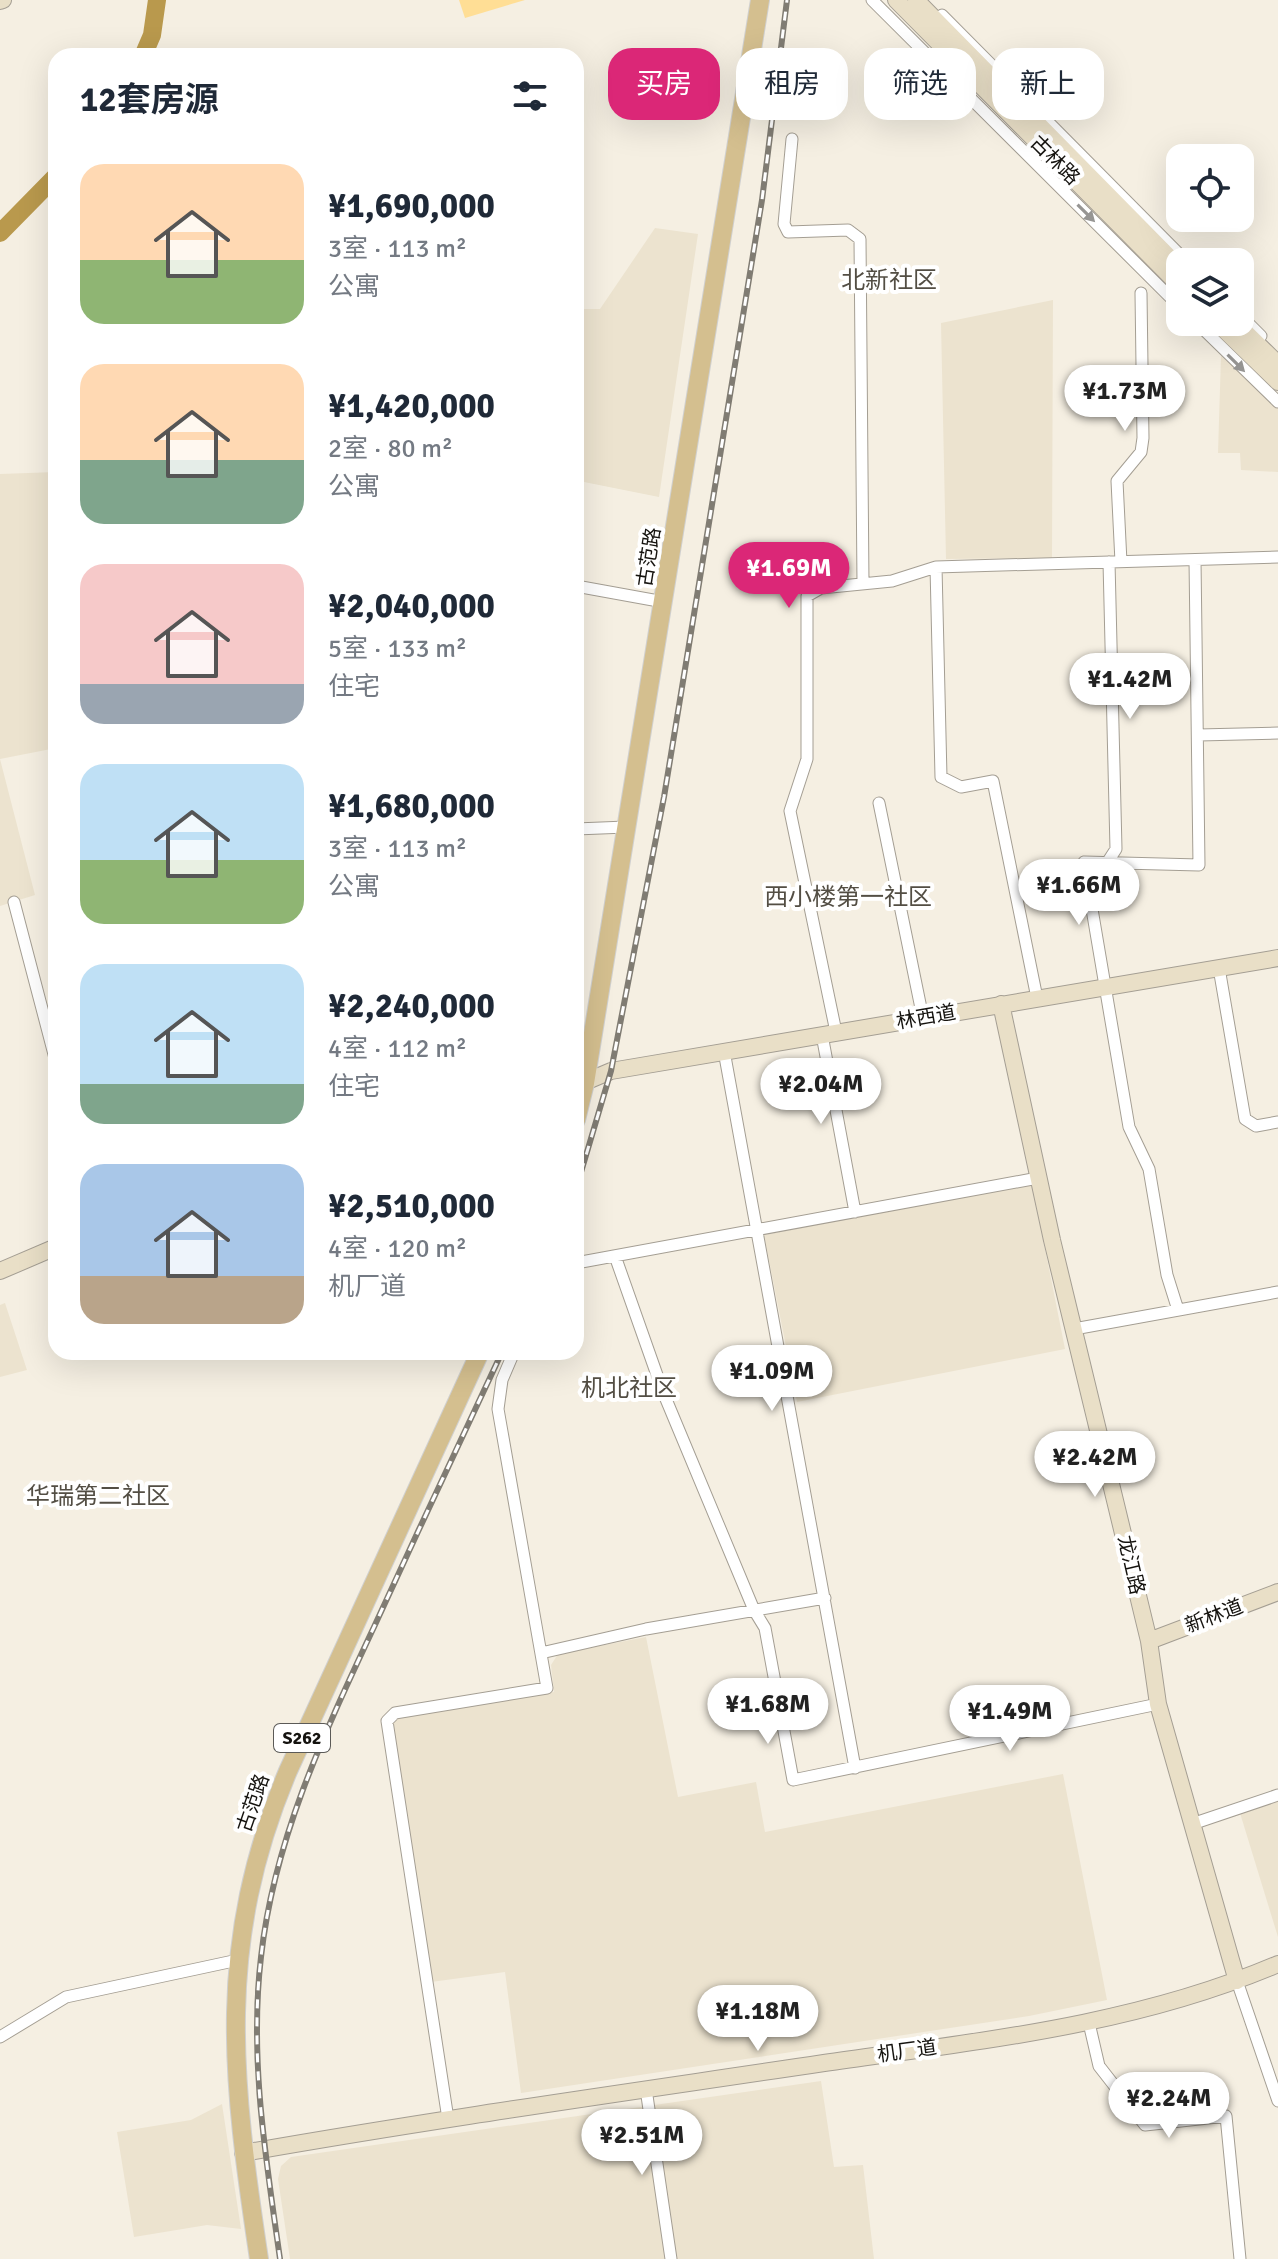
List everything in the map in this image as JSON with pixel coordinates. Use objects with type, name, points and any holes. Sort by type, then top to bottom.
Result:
[{"type":"main road","name":"古范路","points":[[584,1062],[664,602],[760,0]]},
{"type":"main road","name":"古范路","points":[[259,2259],[243,2153],[234,2045],[238,1960],[245,1907],[268,1816],[476,1360]]},
{"type":"street","points":[[872,0],[1166,293]]},
{"type":"street","name":"古林路","points":[[896,0],[1166,272]]},
{"type":"street","name":"古林路","points":[[916,0],[1166,254]]},
{"type":"street","points":[[927,0],[1173,248]]},
{"type":"street","points":[[792,139],[784,224],[788,232],[848,230],[860,239],[863,584]]},
{"type":"street","points":[[1105,866],[1116,849],[1117,481],[1141,452],[1143,438],[1141,293]]},
{"type":"street","points":[[1254,329],[1278,353]]},
{"type":"street","points":[[1210,336],[1278,402]]},
{"type":"street","points":[[1230,336],[1278,382]]},
{"type":"street","points":[[1249,336],[1278,364]]},
{"type":"street","points":[[855,1212],[829,1034],[790,811],[807,759],[807,596],[821,588],[903,579],[936,567],[1278,557]]},
{"type":"street","points":[[1178,1310],[1167,1275],[1149,1169],[1129,1127],[1084,862],[1105,866],[1199,865],[1195,560]]},
{"type":"street","points":[[936,567],[941,777],[961,787],[993,781],[1037,998]]},
{"type":"street","points":[[584,587],[664,602]]},
{"type":"street","points":[[1199,735],[1278,733]]},
{"type":"street","points":[[879,803],[923,1018]]},
{"type":"street","points":[[584,829],[626,827]]},
{"type":"street","points":[[14,902],[48,1032]]},
{"type":"street","name":"林西道","points":[[584,1082],[611,1071],[1278,958]]},
{"type":"street","points":[[1219,968],[1245,1119],[1256,1126],[1278,1122]]},
{"type":"street","name":"龙江路","points":[[1001,1004],[1038,1178],[1149,1641],[1158,1704],[1195,1823],[1237,1981]]},
{"type":"street","points":[[724,1051],[855,1768]]},
{"type":"street","points":[[584,1262],[1038,1178]]},
{"type":"street","points":[[0,1271],[48,1250]]},
{"type":"street","points":[[615,1256],[663,1392],[754,1610],[765,1628],[793,1780],[1158,1704]]},
{"type":"street","points":[[1074,1329],[1278,1292]]},
{"type":"street","points":[[448,2119],[387,1721],[395,1713],[547,1688],[498,1409],[502,1380],[511,1360]]},
{"type":"street","name":"新林道","points":[[1149,1641],[1278,1592]]},
{"type":"street","points":[[541,1653],[825,1598]]},
{"type":"street","points":[[1195,1823],[1278,1795]]},
{"type":"street","points":[[0,2037],[66,1997],[238,1960]]},
{"type":"street","name":"机厂道","points":[[243,2153],[448,2119],[1089,2023],[1237,1981],[1278,1964]]},
{"type":"street","points":[[1237,1981],[1278,2101]]},
{"type":"street","points":[[1089,2023],[1099,2066],[1145,2125],[1226,2116],[1240,2259]]},
{"type":"street","points":[[646,2089],[671,2259]]},
{"type":"shaded area","points":[[459,0],[525,0],[465,18]]},
{"type":"shaded area","points":[[655,228],[698,234],[659,497],[584,482],[584,309],[600,309]]},
{"type":"shaded area","points":[[1053,300],[1052,558],[946,559],[941,323]]},
{"type":"shaded area","points":[[1221,356],[1278,406],[1278,472],[1241,470],[1240,453],[1218,453]]},
{"type":"shaded area","points":[[48,472],[48,750],[0,759],[0,474]]},
{"type":"shaded area","points":[[0,759],[35,895],[0,906]]},
{"type":"shaded area","points":[[1032,1183],[1065,1349],[797,1402],[764,1235]]},
{"type":"shaded area","points":[[5,1303],[27,1370],[0,1377],[0,1305]]},
{"type":"shaded area","points":[[646,1637],[678,1797],[756,1782],[765,1832],[1063,1774],[1107,2000],[1029,2016],[521,2093],[505,1972],[431,1982],[392,1722],[405,1712],[554,1692],[551,1665],[558,1654]]},
{"type":"shaded area","points":[[1278,1799],[1278,1937],[1240,1813]]},
{"type":"shaded area","points":[[821,2081],[834,2167],[863,2165],[874,2259],[290,2259],[278,2179],[281,2166],[291,2157]]},
{"type":"shaded area","points":[[222,2104],[241,2229],[207,2225],[134,2237],[117,2132],[191,2120]]},
{"type":"waterway","points":[[146,48],[152,35],[157,0]]},
{"type":"waterway","points":[[0,233],[48,184]]},
{"type":"railway","points":[[584,1162],[611,1071],[664,797],[762,200],[787,0]]},
{"type":"railway","points":[[280,2259],[261,2109],[257,2033],[261,1957],[277,1871],[289,1829],[337,1707],[498,1360]]},
{"type":"district","name":"北新社区","points":[[889,280]]},
{"type":"district","name":"西小楼第一社区","points":[[848,897]]},
{"type":"district","name":"机北社区","points":[[629,1388]]},
{"type":"district","name":"华瑞第二社区","points":[[98,1496]]}]
